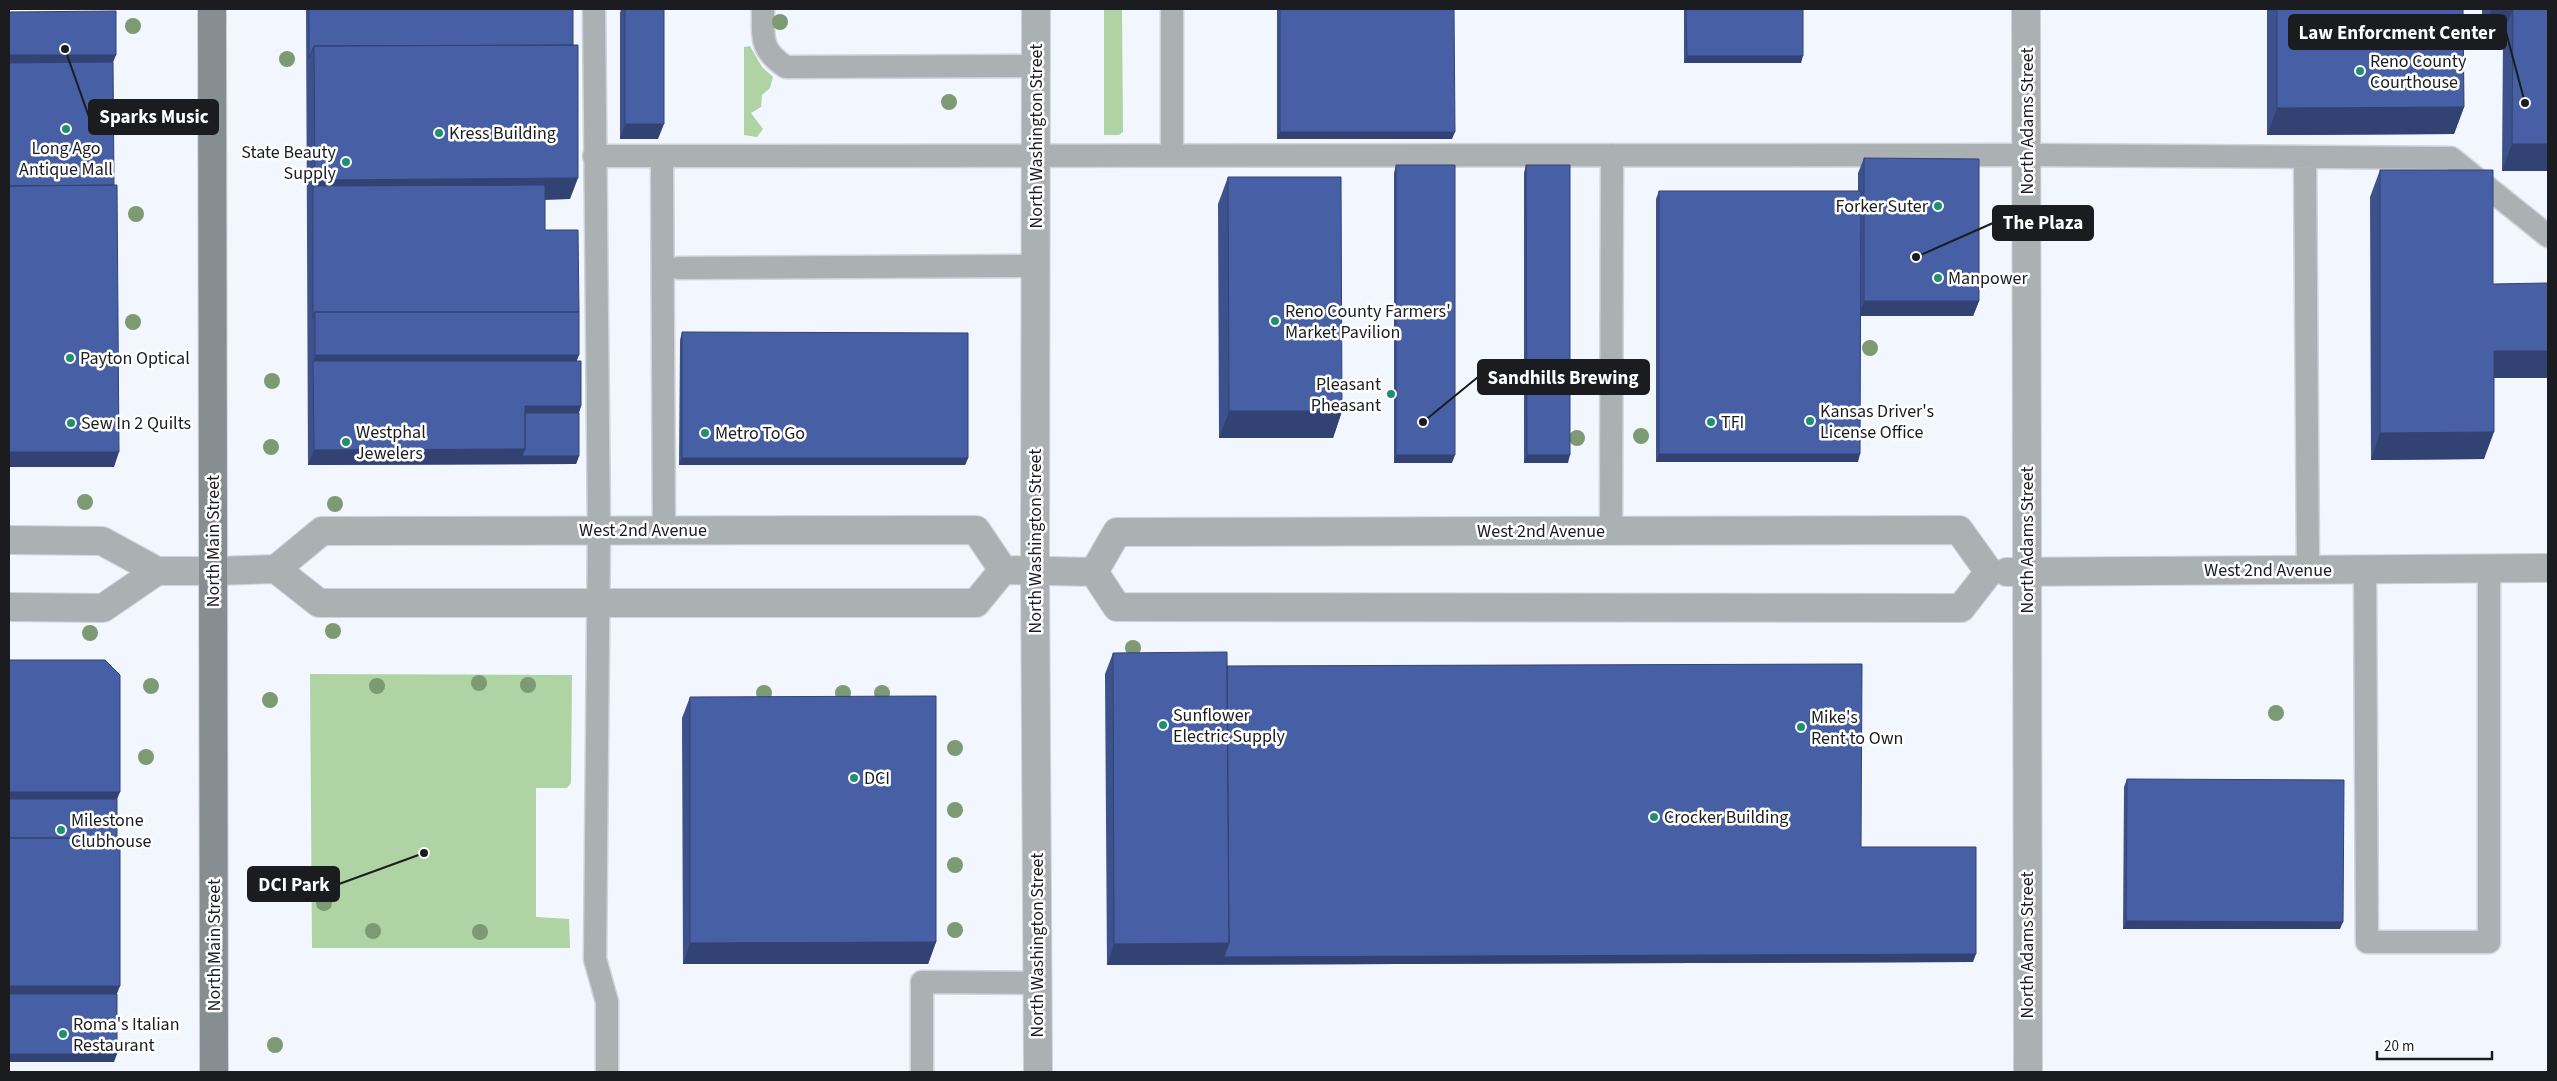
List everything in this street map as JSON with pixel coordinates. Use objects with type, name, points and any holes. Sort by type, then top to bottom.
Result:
[{"type":"main road","name":"North Main Street","points":[[212,9],[214,1072]]},
{"type":"street","name":"North Washington Street","points":[[1036,9],[1035,572],[1038,1072]]},
{"type":"street","name":"North Adams Street","points":[[2026,9],[2028,1072]]},
{"type":"street","name":"West 2nd Avenue","points":[[276,569],[322,531],[976,530],[1002,570]]},
{"type":"street","name":"West 2nd Avenue","points":[[1094,572],[1117,532],[1959,530],[1988,572],[2548,568]]},
{"type":"street","points":[[9,540],[102,541],[157,571],[276,569],[319,603],[976,603],[1002,570],[1094,572],[1117,607],[1961,608],[1988,572]]},
{"type":"street","points":[[9,607],[102,608],[157,571]]},
{"type":"lane","points":[[594,9],[599,530],[595,959],[607,1002],[607,1072]]},
{"type":"lane","points":[[763,9],[765,48],[773,59],[786,67],[1036,66]]},
{"type":"lane","points":[[1172,9],[1172,155]]},
{"type":"lane","points":[[1611,531],[1612,155]]},
{"type":"lane","points":[[594,156],[2027,155],[2451,158],[2548,236]]},
{"type":"lane","points":[[662,156],[664,530]]},
{"type":"lane","points":[[2305,158],[2308,569]]},
{"type":"lane","points":[[679,268],[1035,266]]},
{"type":"lane","points":[[2365,569],[2366,942],[2489,942],[2489,568]]},
{"type":"lane","points":[[922,1072],[922,982],[1037,983]]},
{"type":"green space","points":[[1104,9],[1122,9],[1123,132],[1119,135],[1104,135]]},
{"type":"green space","points":[[750,46],[762,67],[773,77],[770,88],[762,95],[761,107],[751,113],[763,129],[757,137],[744,135],[744,47]]},
{"type":"green space","points":[[310,674],[572,675],[571,783],[567,788],[536,788],[536,917],[569,919],[570,948],[312,948]]},
{"type":"building","points":[[309,9],[573,9],[573,45],[314,46],[309,59]]},
{"type":"building","points":[[625,9],[664,9],[664,124],[625,124]]},
{"type":"building","points":[[1280,9],[1454,9],[1455,132],[1280,132]]},
{"type":"building","points":[[1686,9],[1803,9],[1803,56],[1687,56]]},
{"type":"building","name":"Reno County Courthouse","points":[[2277,9],[2463,9],[2464,107],[2277,108]]},
{"type":"building","points":[[2513,9],[2548,9],[2548,144],[2512,144]]},
{"type":"building","points":[[116,11],[116,55],[9,55],[9,12]]},
{"type":"building","name":"Kress Building","points":[[578,45],[578,178],[315,180],[314,46]]},
{"type":"building","points":[[113,62],[114,185],[9,186],[9,63]]},
{"type":"building","points":[[1864,158],[1979,159],[1979,301],[1864,301]]},
{"type":"building","points":[[1396,165],[1455,165],[1455,455],[1396,455]]},
{"type":"building","points":[[1526,165],[1570,165],[1570,455],[1527,455]]},
{"type":"building","points":[[2380,170],[2493,170],[2493,284],[2548,283],[2548,351],[2494,351],[2494,432],[2380,433]]},
{"type":"building","name":"Reno County Farmers' Market Pavilion","points":[[1228,177],[1341,177],[1342,411],[1229,411]]},
{"type":"building","points":[[117,185],[119,452],[9,452],[9,186]]},
{"type":"building","points":[[545,185],[545,230],[578,230],[579,312],[315,312],[313,318],[313,186]]},
{"type":"building","points":[[1659,191],[1861,191],[1860,454],[1659,454]]},
{"type":"building","points":[[315,312],[579,312],[579,355],[315,355]]},
{"type":"building","points":[[682,332],[968,333],[968,458],[682,458]]},
{"type":"building","points":[[313,361],[581,361],[581,406],[525,406],[525,449],[314,450]]},
{"type":"building","points":[[525,413],[579,413],[579,456],[522,456],[525,449]]},
{"type":"building","points":[[1227,652],[1229,943],[1114,944],[1113,653]]},
{"type":"building","points":[[9,660],[105,660],[120,675],[120,792],[9,792]]},
{"type":"building","points":[[1862,664],[1861,847],[1976,847],[1976,954],[1224,957],[1229,943],[1227,666]]},
{"type":"building","points":[[936,696],[936,942],[690,943],[690,697]]},
{"type":"building","points":[[2127,779],[2344,780],[2343,922],[2126,921]]},
{"type":"building","name":"Milestone Clubhouse","points":[[9,799],[117,799],[117,838],[9,838]]},
{"type":"building","points":[[9,838],[120,838],[120,986],[9,986]]},
{"type":"building","points":[[9,994],[117,994],[117,1054],[9,1054]]},
{"type":"place","name":"Sparks Music","points":[[65,49]]},
{"type":"place","name":"Reno County Courthouse","points":[[2360,71]]},
{"type":"place","name":"Law Enforcment Center","points":[[2525,103]]},
{"type":"place","name":"Long Ago Antique Mall","points":[[66,129]]},
{"type":"place","name":"Kress Building","points":[[439,133]]},
{"type":"place","name":"State Beauty Supply","points":[[346,162]]},
{"type":"place","name":"Forker Suter","points":[[1938,206]]},
{"type":"place","name":"The Plaza","points":[[1916,257]]},
{"type":"place","name":"Manpower","points":[[1938,278]]},
{"type":"place","name":"Reno County Farmers' Market Pavilion","points":[[1275,321]]},
{"type":"place","name":"Payton Optical","points":[[70,358]]},
{"type":"place","name":"Pleasant Pheasant","points":[[1391,394]]},
{"type":"place","name":"Kansas Driver's License Office","points":[[1810,421]]},
{"type":"place","name":"Sandhills Brewing","points":[[1423,422]]},
{"type":"place","name":"TFI","points":[[1711,422]]},
{"type":"place","name":"Sew In 2 Quilts","points":[[71,423]]},
{"type":"place","name":"Metro To Go","points":[[705,433]]},
{"type":"place","name":"Westphal Jewelers","points":[[346,442]]},
{"type":"place","name":"Sunflower Electric Supply","points":[[1163,725]]},
{"type":"place","name":"Mike's Rent to Own","points":[[1801,727]]},
{"type":"place","name":"DCI","points":[[854,778]]},
{"type":"place","name":"Crocker Building","points":[[1654,817]]},
{"type":"place","name":"Milestone Clubhouse","points":[[61,830]]},
{"type":"place","name":"DCI Park","points":[[424,853]]},
{"type":"place","name":"Roma's Italian Restaurant","points":[[63,1034]]}]
